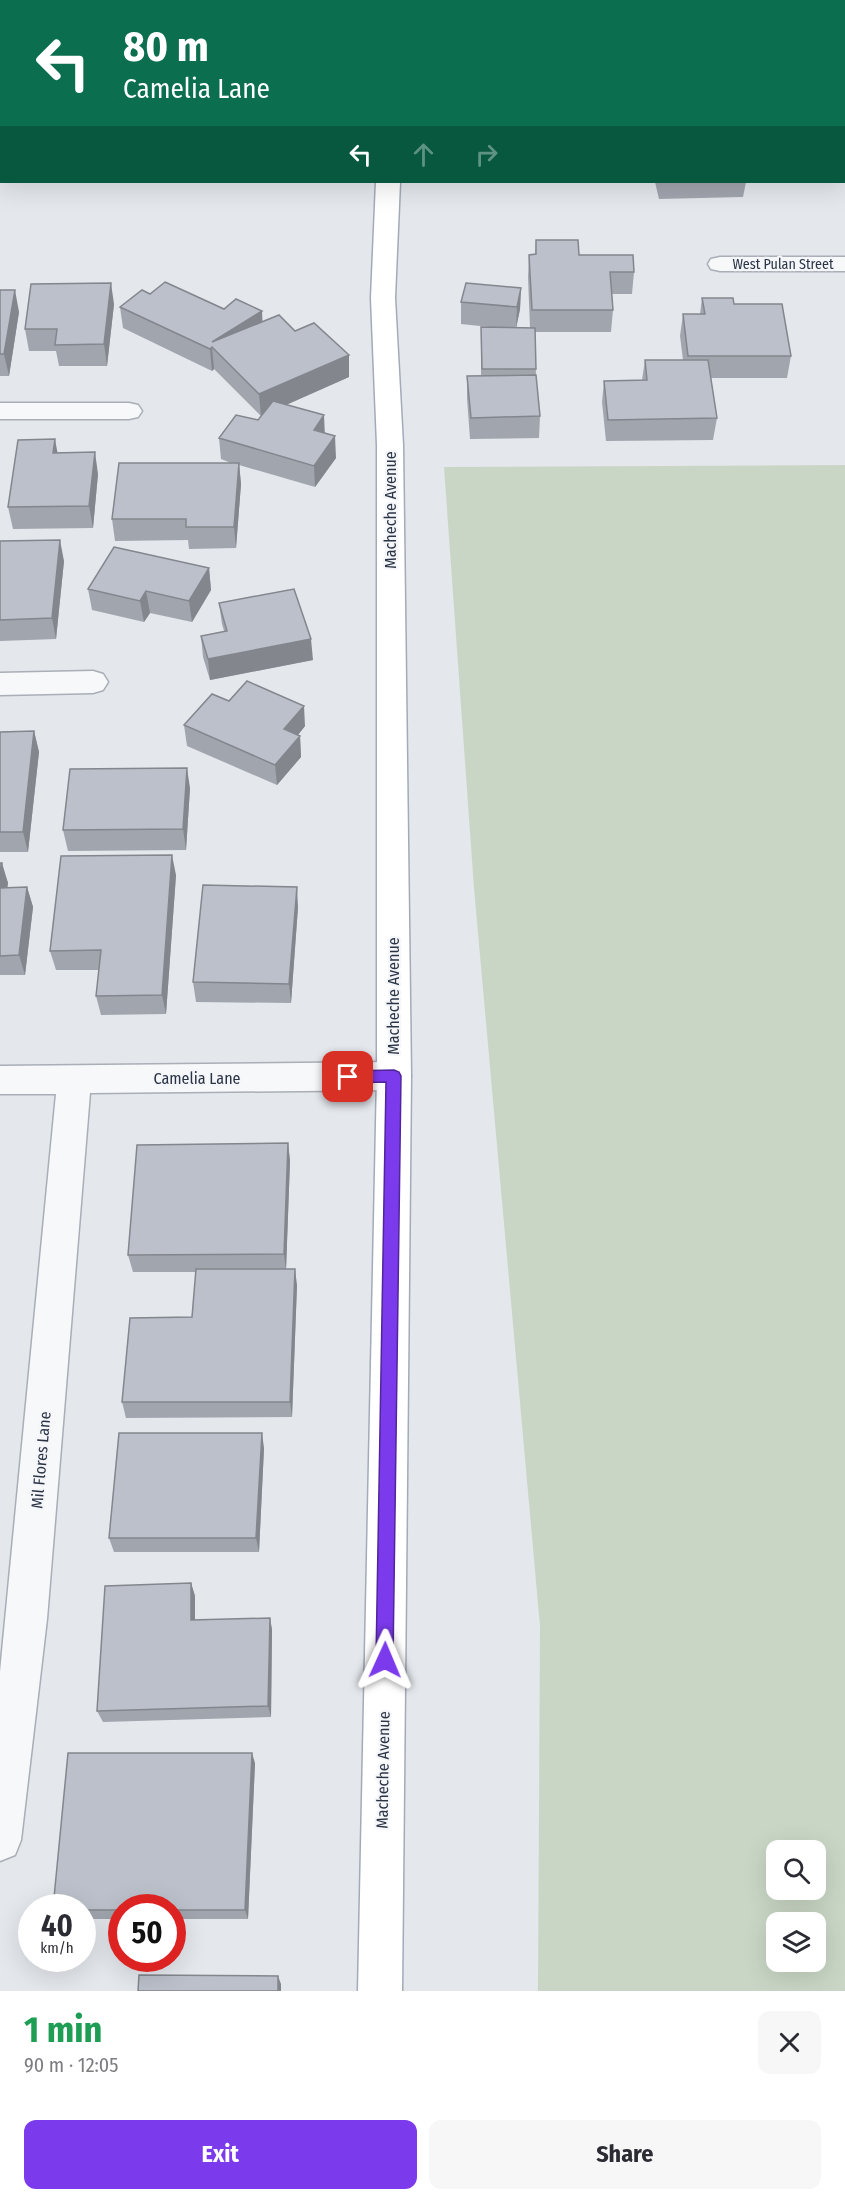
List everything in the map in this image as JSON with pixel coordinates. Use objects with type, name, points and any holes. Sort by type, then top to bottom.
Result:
[{"type":"main road","name":"Macheche Avenue","points":[[380,1991],[394,1076],[390,446],[383,298],[388,183]]},
{"type":"street","name":"West Pulan Street","points":[[720,264],[845,264]]},
{"type":"street","points":[[0,411],[129,411]]},
{"type":"street","points":[[0,684],[93,682]]},
{"type":"street","name":"Camelia Lane","points":[[0,1080],[394,1076]]},
{"type":"street","name":"Mil Flores Lane","points":[[0,1840],[27,1620],[74,1079]]},
{"type":"green space","points":[[845,465],[845,1991],[538,1991],[540,1626],[474,888],[444,467]]},
{"type":"building","points":[[536,240],[578,240],[579,255],[633,255],[634,272],[610,272],[613,310],[532,310],[529,255],[536,254]]},
{"type":"building","points":[[165,282],[224,309],[236,299],[262,311],[212,342],[279,315],[295,331],[314,323],[349,355],[259,394],[212,347],[210,349],[120,307],[142,290],[150,294]]},
{"type":"building","points":[[111,283],[104,344],[55,345],[57,329],[25,329],[31,284]]},
{"type":"building","points":[[466,283],[521,288],[517,307],[461,302]]},
{"type":"building","points":[[0,290],[15,290],[4,354],[0,354]]},
{"type":"building","points":[[702,298],[733,298],[734,304],[782,304],[791,356],[688,356],[683,314],[705,314]]},
{"type":"building","points":[[481,327],[535,328],[536,369],[482,369]]},
{"type":"building","points":[[645,360],[708,360],[717,418],[608,420],[604,381],[647,380]]},
{"type":"building","points":[[536,375],[540,416],[471,418],[467,376]]},
{"type":"building","points":[[273,401],[324,415],[314,430],[335,436],[314,466],[219,438],[236,415],[258,420]]},
{"type":"building","points":[[55,439],[53,453],[95,452],[89,506],[8,507],[18,440]]},
{"type":"building","points":[[119,463],[239,463],[234,527],[186,527],[186,519],[112,519]]},
{"type":"building","points":[[60,540],[52,618],[0,620],[0,541]]},
{"type":"building","points":[[114,547],[209,568],[189,601],[146,591],[140,601],[88,589]]},
{"type":"building","points":[[294,589],[311,639],[208,659],[201,636],[227,631],[219,603]]},
{"type":"building","points":[[247,681],[304,706],[284,729],[300,736],[275,765],[184,725],[212,694],[229,701]]},
{"type":"building","points":[[34,731],[23,832],[0,832],[0,732]]},
{"type":"building","points":[[187,768],[183,829],[63,830],[70,769]]},
{"type":"building","points":[[172,855],[162,995],[96,996],[101,950],[50,951],[61,856]]},
{"type":"building","points":[[203,885],[297,887],[289,984],[193,982]]},
{"type":"building","points":[[27,887],[19,955],[0,956],[0,888]]},
{"type":"building","points":[[288,1143],[284,1254],[128,1255],[137,1145]]},
{"type":"building","points":[[196,1269],[295,1269],[290,1402],[122,1402],[130,1318],[192,1317]]},
{"type":"building","points":[[119,1433],[262,1433],[256,1538],[109,1538]]},
{"type":"building","points":[[191,1583],[191,1620],[270,1618],[268,1706],[97,1711],[105,1586]]},
{"type":"building","points":[[68,1753],[252,1753],[245,1910],[186,1910],[186,1894],[108,1894],[108,1910],[96,1910],[96,1894],[54,1894]]},
{"type":"building","points":[[139,1975],[278,1976],[278,1991],[138,1991]]},
{"type":"route","points":[[348,1077],[394,1076],[385,1660]]}]
